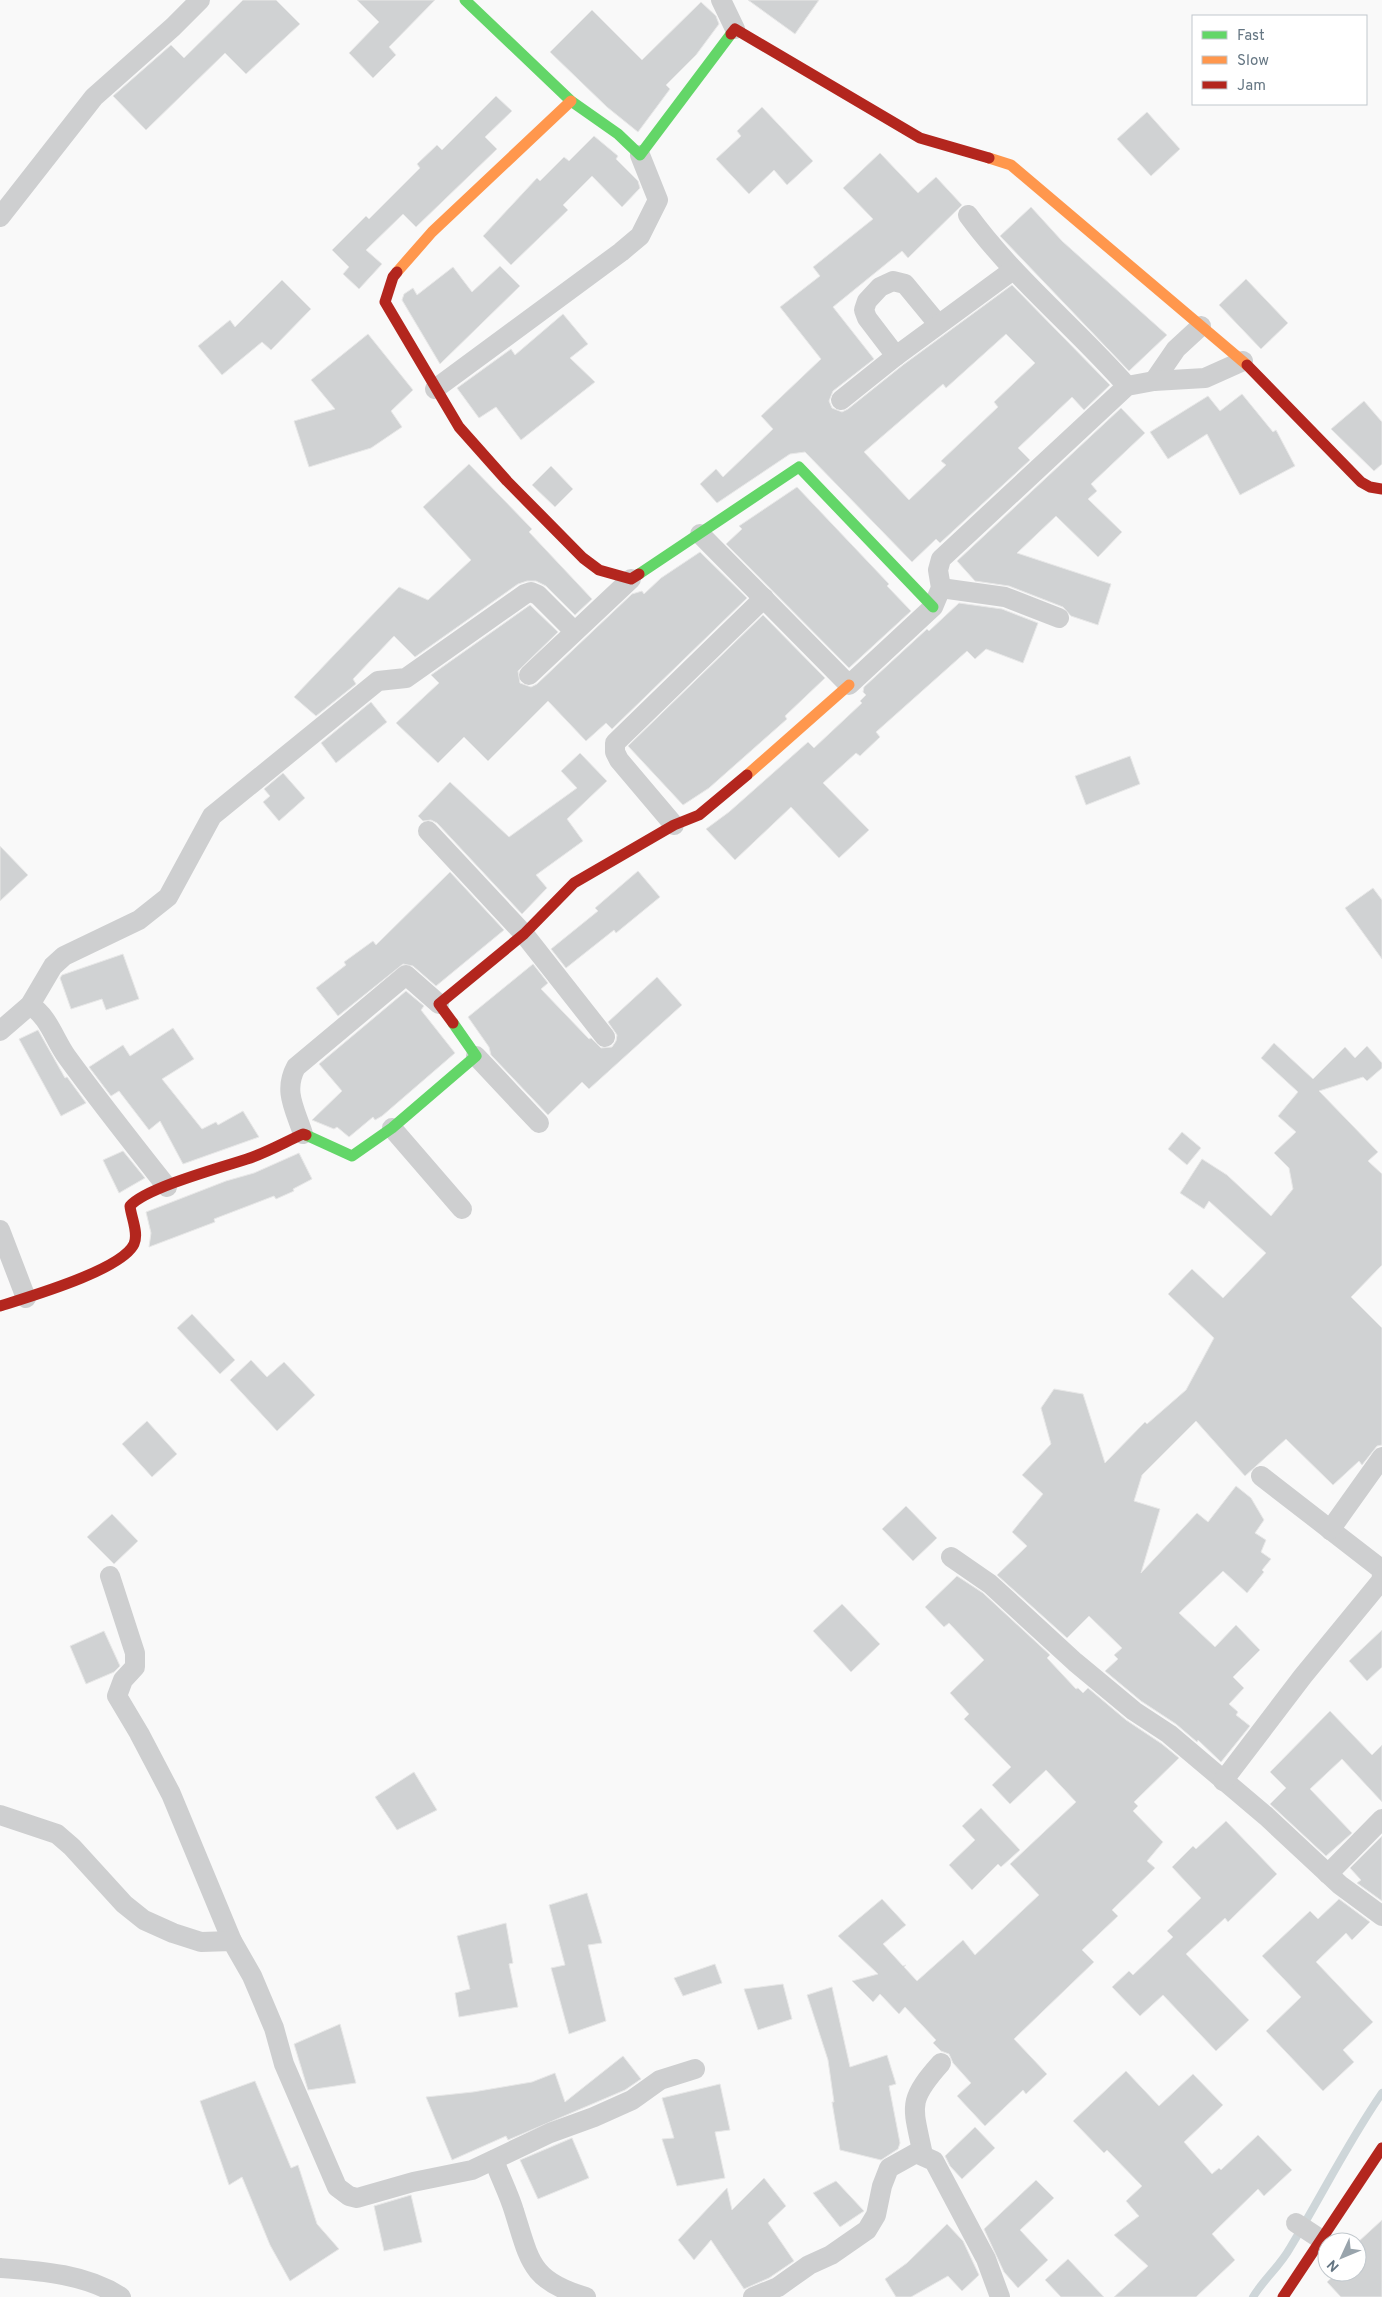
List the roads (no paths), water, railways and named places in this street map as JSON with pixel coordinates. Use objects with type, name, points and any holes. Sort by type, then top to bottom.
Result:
[{"type":"street","points":[[0,217],[94,97],[173,27],[200,0]]},
{"type":"street","points":[[435,389],[605,265],[640,236],[658,200],[640,155],[618,134],[571,101],[465,0]]},
{"type":"street","points":[[720,0],[735,28],[920,138],[966,150],[1011,165],[1051,202],[1243,361],[1360,482],[1370,487],[1382,489]]},
{"type":"street","points":[[640,155],[735,28]]},
{"type":"street","points":[[571,101],[432,232],[393,276],[385,302],[459,427],[507,481],[583,558],[599,570],[631,579]]},
{"type":"street","points":[[968,215],[991,246],[1013,270],[1101,356],[1127,386]]},
{"type":"street","points":[[841,400],[938,324],[1013,270]]},
{"type":"street","points":[[896,356],[867,318],[864,310],[867,301],[880,287],[893,281],[904,284],[938,324]]},
{"type":"street","points":[[1154,381],[1176,349],[1201,326]]},
{"type":"street","points":[[439,1004],[524,934],[574,883],[674,825],[699,815],[719,800],[849,685],[933,607],[941,588],[938,570],[941,559],[1127,386],[1154,381],[1205,378],[1243,361]]},
{"type":"street","points":[[529,676],[631,579],[799,467],[933,607]]},
{"type":"street","points":[[700,534],[849,685]]},
{"type":"street","points":[[941,588],[1005,596],[1059,618]]},
{"type":"street","points":[[0,1031],[30,1005],[53,966],[64,956],[139,920],[168,897],[212,816],[378,681],[406,678],[525,594],[531,592],[538,595],[574,632]]},
{"type":"street","points":[[674,825],[619,760],[615,752],[615,744],[764,598]]},
{"type":"street","points":[[428,831],[524,934],[605,1037]]},
{"type":"street","points":[[303,1134],[288,1088],[290,1077],[296,1066],[406,976],[439,1004],[476,1056],[539,1123]]},
{"type":"street","points":[[30,1005],[45,1017],[62,1050],[79,1074],[167,1187]]},
{"type":"street","points":[[0,1306],[89,1274],[126,1254],[134,1244],[134,1229],[130,1206],[134,1200],[222,1166],[248,1159],[303,1134],[314,1136],[352,1156],[392,1128],[476,1056]]},
{"type":"street","points":[[392,1128],[462,1209]]},
{"type":"street","points":[[0,1230],[26,1298]]},
{"type":"street","points":[[1330,1530],[1382,1457]]},
{"type":"street","points":[[1223,1781],[1303,1676],[1381,1581],[1382,1575],[1381,1569],[1261,1476]]},
{"type":"street","points":[[952,1558],[990,1584],[1075,1662],[1134,1711],[1169,1734],[1266,1816],[1328,1874],[1382,1916]]},
{"type":"street","points":[[110,1576],[135,1653],[135,1667],[123,1680],[117,1696],[171,1794],[232,1941],[252,1976],[274,2028],[284,2064],[337,2187],[342,2193],[357,2198],[413,2182],[472,2170],[550,2133],[594,2117],[632,2100],[660,2080],[695,2069]]},
{"type":"street","points":[[0,1815],[57,1834],[72,1847],[124,1904],[144,1920],[173,1934],[200,1942],[232,1941]]},
{"type":"street","points":[[1328,1874],[1382,1819]]},
{"type":"street","points":[[923,2154],[913,2110],[921,2085],[941,2063]]},
{"type":"street","points":[[1329,2232],[1382,2148]]},
{"type":"street","points":[[753,2297],[778,2287],[809,2265],[867,2230],[876,2215],[882,2186],[889,2168],[916,2153],[923,2154],[934,2161],[986,2259],[1000,2297]]},
{"type":"street","points":[[494,2160],[514,2209],[526,2253],[536,2268],[549,2282],[568,2292],[586,2297]]},
{"type":"street","points":[[1296,2223],[1317,2236]]},
{"type":"street","points":[[1283,2297],[1317,2250]]},
{"type":"street","points":[[0,2268],[43,2271],[74,2278],[111,2291],[121,2297]]},
{"type":"waterway","points":[[1253,2297],[1286,2255],[1382,2093]]}]
